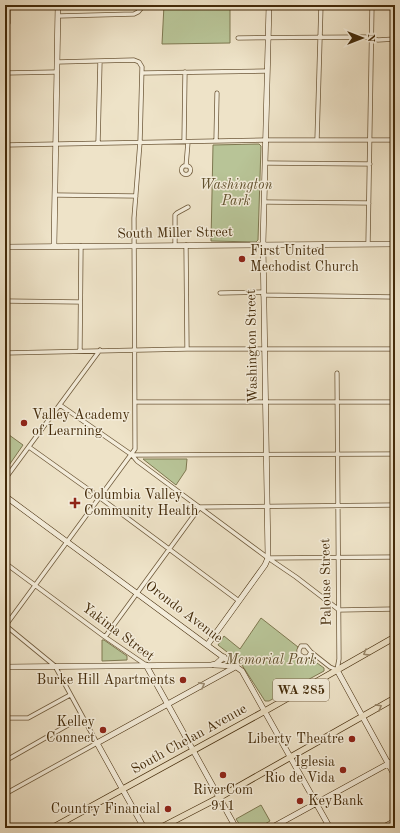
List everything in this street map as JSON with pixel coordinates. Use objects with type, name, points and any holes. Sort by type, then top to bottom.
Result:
[{"type":"main road","name":"WA 285","points":[[336,670],[395,637]]},
{"type":"main road","name":"South Chelan Avenue","points":[[52,828],[265,711],[336,670]]},
{"type":"main road","points":[[160,828],[220,797],[290,756],[395,698]]},
{"type":"street","points":[[5,26],[8,23],[8,5]]},
{"type":"street","points":[[54,246],[58,5]]},
{"type":"street","points":[[58,16],[134,14],[144,5]]},
{"type":"street","name":"Washington Street","points":[[268,558],[263,244],[269,5]]},
{"type":"street","points":[[317,140],[321,5]]},
{"type":"street","points":[[368,244],[372,5]]},
{"type":"street","points":[[238,38],[365,37],[395,39]]},
{"type":"street","points":[[57,62],[134,60],[139,62],[142,73],[134,246],[135,449],[5,625],[55,666],[144,828]]},
{"type":"street","points":[[98,143],[100,61]]},
{"type":"street","points":[[142,73],[267,71]]},
{"type":"street","points":[[5,73],[57,72]]},
{"type":"street","points":[[186,72],[186,166]]},
{"type":"street","points":[[216,93],[216,141]]},
{"type":"street","points":[[5,145],[266,140],[395,140]]},
{"type":"street","points":[[265,163],[370,164]]},
{"type":"street","points":[[55,195],[136,196]]},
{"type":"street","points":[[264,202],[369,203]]},
{"type":"street","points":[[175,245],[175,215],[188,207]]},
{"type":"street","name":"South Miller Street","points":[[5,247],[395,244]]},
{"type":"street","points":[[186,245],[187,349]]},
{"type":"street","points":[[80,351],[81,246]]},
{"type":"street","points":[[220,293],[395,297]]},
{"type":"street","points":[[5,302],[80,302]]},
{"type":"street","points":[[6,354],[100,350],[395,349]]},
{"type":"street","points":[[5,480],[100,350]]},
{"type":"street","name":"Palouse Street","points":[[336,670],[339,659],[337,373]]},
{"type":"street","points":[[135,402],[395,402]]},
{"type":"street","points":[[60,405],[132,455],[137,461],[339,610],[395,609]]},
{"type":"street","points":[[29,447],[239,601]]},
{"type":"street","points":[[132,455],[395,454]]},
{"type":"street","name":"Orondo Avenue","points":[[5,496],[208,644],[242,671],[330,828]]},
{"type":"street","points":[[200,507],[395,505]]},
{"type":"street","points":[[105,637],[200,507]]},
{"type":"street","points":[[268,558],[395,557]]},
{"type":"street","points":[[208,644],[265,565],[268,558]]},
{"type":"street","name":"Yakima Street","points":[[5,563],[105,637],[146,665],[236,828]]},
{"type":"street","points":[[311,652],[336,670],[395,776]]},
{"type":"street","points":[[211,665],[224,657]]},
{"type":"street","points":[[5,667],[146,665],[237,666]]},
{"type":"street","points":[[5,794],[237,666]]},
{"type":"street","points":[[5,718],[28,718],[70,695]]},
{"type":"street","points":[[5,761],[82,717]]},
{"type":"street","points":[[270,828],[395,760]]},
{"type":"street","points":[[382,828],[395,821]]},
{"type":"green space","points":[[164,5],[230,5],[230,43],[162,44]]},
{"type":"green space","name":"Washington Park","points":[[259,144],[261,146],[258,240],[256,242],[211,241],[213,145]]},
{"type":"green space","points":[[5,432],[23,445],[5,471]]},
{"type":"green space","points":[[143,459],[187,459],[186,470],[176,485]]},
{"type":"green space","name":"Memorial Park","points":[[261,618],[298,647],[298,653],[302,659],[304,660],[310,658],[324,668],[324,671],[269,701],[265,701],[240,662],[218,645],[224,636],[240,649]]},
{"type":"green space","points":[[102,640],[127,656],[127,660],[102,661]]},
{"type":"green space","points":[[261,805],[270,821],[258,828],[242,828],[236,819]]},
{"type":"place","name":"First United Mechodist Church","points":[[242,259]]},
{"type":"place","name":"Valley Academy of Learning","points":[[24,423]]},
{"type":"place","name":"Columbia Valley Community Health","points":[[75,503]]},
{"type":"place","name":"Burke Hill Apartments","points":[[183,680]]},
{"type":"place","name":"Kelley Connect","points":[[103,730]]},
{"type":"place","name":"Liberty Theatre","points":[[352,739]]},
{"type":"place","name":"Iglesia Rio de Vida","points":[[343,770]]},
{"type":"place","name":"RiverCom 911","points":[[223,775]]},
{"type":"place","name":"KeyBank","points":[[300,801]]},
{"type":"place","name":"Country Financial","points":[[168,809]]}]
